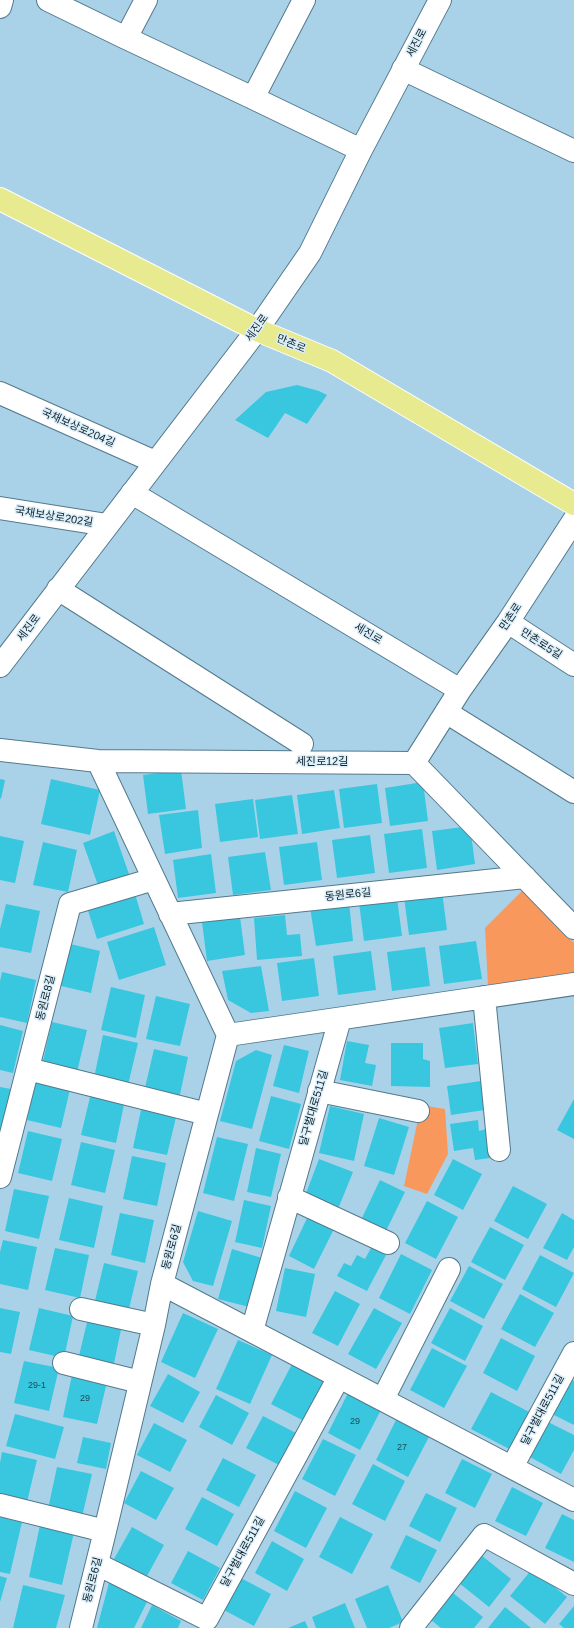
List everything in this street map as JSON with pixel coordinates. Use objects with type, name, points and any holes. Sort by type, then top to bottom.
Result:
[{"type":"main road","name":"만촌로","points":[[0,200],[257,330],[332,361],[574,504]]},
{"type":"street","points":[[0,7],[2,0]]},
{"type":"street","points":[[48,0],[361,150]]},
{"type":"street","points":[[126,38],[146,0]]},
{"type":"street","points":[[253,98],[304,0]]},
{"type":"street","name":"세진로","points":[[0,666],[257,330],[310,253],[361,150],[440,0]]},
{"type":"street","points":[[404,69],[574,151]]},
{"type":"street","name":"국채보상로204길","points":[[0,393],[155,462]]},
{"type":"street","name":"세진로","points":[[132,492],[460,690]]},
{"type":"street","name":"국채보상로202길","points":[[0,508],[107,525]]},
{"type":"street","name":"만촌로","points":[[414,763],[460,690],[508,622],[574,520]]},
{"type":"street","points":[[58,589],[302,744]]},
{"type":"street","name":"만촌로5길","points":[[508,622],[574,665]]},
{"type":"street","points":[[446,712],[574,792]]},
{"type":"street","name":"세진로12길","points":[[0,750],[98,761],[414,763]]},
{"type":"street","points":[[98,761],[228,1035],[574,984]]},
{"type":"street","points":[[414,763],[574,928]]},
{"type":"street","name":"동원로6길","points":[[170,914],[525,877]]},
{"type":"street","name":"동원로8길","points":[[0,1177],[4,1146],[28,1069],[70,904],[154,879]]},
{"type":"street","points":[[484,998],[499,1150]]},
{"type":"street","name":"달구벌대로511길","points":[[252,1331],[340,1019]]},
{"type":"street","name":"동원로6길","points":[[80,1628],[105,1531],[154,1325],[162,1284],[228,1035]]},
{"type":"street","points":[[28,1069],[207,1114]]},
{"type":"street","points":[[319,1091],[418,1111]]},
{"type":"street","points":[[289,1197],[388,1244]]},
{"type":"street","points":[[382,1399],[449,1269]]},
{"type":"street","points":[[162,1284],[574,1500]]},
{"type":"street","points":[[81,1309],[154,1325]]},
{"type":"street","name":"달구벌대로511길","points":[[512,1467],[572,1361]]},
{"type":"street","points":[[64,1363],[140,1382]]},
{"type":"street","name":"달구벌대로511길","points":[[97,1564],[207,1619],[339,1376]]},
{"type":"street","points":[[0,1505],[105,1531]]},
{"type":"street","points":[[412,1628],[484,1535],[574,1584]]},
{"type":"shaded area","points":[[523,890],[574,943],[574,974],[488,987],[485,928]]},
{"type":"shaded area","points":[[421,1105],[445,1109],[448,1154],[427,1194],[404,1186]]},
{"type":"building","points":[[297,385],[319,391],[327,395],[307,424],[285,413],[268,438],[235,420],[266,392]]},
{"type":"building","points":[[181,770],[186,809],[148,814],[143,775]]},
{"type":"building","points":[[0,779],[5,780],[1,799],[0,798]]},
{"type":"building","points":[[51,779],[100,790],[90,835],[41,824]]},
{"type":"building","points":[[423,782],[428,821],[390,826],[385,788]]},
{"type":"building","points":[[377,784],[382,823],[344,828],[339,789]]},
{"type":"building","points":[[334,790],[340,828],[302,834],[297,795]]},
{"type":"building","points":[[292,795],[298,834],[260,839],[255,800]]},
{"type":"building","points":[[253,799],[258,837],[220,842],[215,804]]},
{"type":"building","points":[[198,810],[202,848],[165,854],[159,815]]},
{"type":"building","points":[[470,826],[475,864],[437,870],[432,831]]},
{"type":"building","points":[[422,829],[427,868],[389,873],[384,834]]},
{"type":"building","points":[[114,831],[130,877],[99,888],[83,843]]},
{"type":"building","points":[[370,835],[375,873],[337,878],[332,840]]},
{"type":"building","points":[[0,836],[24,841],[15,883],[0,880]]},
{"type":"building","points":[[43,842],[77,850],[68,892],[33,885]]},
{"type":"building","points":[[317,842],[322,880],[284,885],[279,847]]},
{"type":"building","points":[[265,852],[271,890],[233,895],[228,857]]},
{"type":"building","points":[[211,854],[216,893],[178,898],[173,860]]},
{"type":"building","points":[[133,887],[144,924],[97,939],[85,901]]},
{"type":"building","points":[[442,891],[447,930],[409,935],[404,897]]},
{"type":"building","points":[[397,898],[402,936],[364,941],[359,903]]},
{"type":"building","points":[[349,902],[353,941],[316,946],[310,907]]},
{"type":"building","points":[[6,904],[40,911],[31,953],[0,947],[0,929]]},
{"type":"building","points":[[285,915],[287,935],[300,934],[302,956],[257,960],[254,918]]},
{"type":"building","points":[[240,917],[245,955],[207,961],[202,922]]},
{"type":"building","points":[[154,927],[166,965],[119,980],[107,942]]},
{"type":"building","points":[[476,941],[482,979],[444,984],[439,946]]},
{"type":"building","points":[[66,943],[100,951],[91,993],[57,985]]},
{"type":"building","points":[[425,947],[430,986],[392,991],[387,952]]},
{"type":"building","points":[[371,951],[376,990],[338,995],[333,956]]},
{"type":"building","points":[[314,958],[319,996],[282,1001],[277,963]]},
{"type":"building","points":[[261,966],[269,1011],[251,1013],[228,1000],[222,971]]},
{"type":"building","points":[[2,972],[36,980],[27,1023],[0,1017],[0,981]]},
{"type":"building","points":[[111,987],[145,995],[136,1038],[101,1030]]},
{"type":"building","points":[[156,996],[190,1004],[180,1046],[146,1039]]},
{"type":"building","points":[[52,1022],[87,1030],[77,1072],[42,1065]]},
{"type":"building","points":[[473,1023],[478,1064],[445,1068],[439,1028]]},
{"type":"building","points":[[0,1025],[23,1031],[13,1073],[0,1070]]},
{"type":"building","points":[[103,1035],[138,1043],[128,1085],[94,1078]]},
{"type":"building","points":[[347,1041],[369,1045],[365,1063],[376,1065],[372,1086],[340,1080]]},
{"type":"building","points":[[391,1043],[423,1043],[423,1059],[430,1061],[430,1087],[391,1086]]},
{"type":"building","points":[[284,1045],[309,1051],[299,1093],[273,1086]]},
{"type":"building","points":[[154,1049],[188,1057],[179,1099],[144,1092]]},
{"type":"building","points":[[256,1050],[272,1055],[252,1129],[220,1121],[236,1061]]},
{"type":"building","points":[[36,1078],[71,1085],[61,1128],[27,1120]]},
{"type":"building","points":[[481,1081],[485,1110],[451,1115],[447,1086]]},
{"type":"building","points":[[0,1087],[11,1089],[1,1132],[0,1132]]},
{"type":"building","points":[[91,1093],[125,1100],[116,1143],[81,1135]]},
{"type":"building","points":[[271,1096],[301,1104],[289,1149],[259,1141]]},
{"type":"building","points":[[574,1099],[574,1139],[557,1130]]},
{"type":"building","points":[[142,1105],[177,1113],[167,1155],[133,1148]]},
{"type":"building","points":[[330,1106],[364,1114],[354,1161],[319,1153]]},
{"type":"building","points":[[379,1118],[409,1127],[394,1175],[364,1166]]},
{"type":"building","points":[[478,1120],[479,1131],[486,1129],[490,1158],[475,1160],[473,1148],[454,1151],[450,1124]]},
{"type":"building","points":[[28,1131],[62,1139],[52,1181],[18,1173]]},
{"type":"building","points":[[217,1137],[248,1144],[234,1201],[203,1193]]},
{"type":"building","points":[[81,1142],[115,1150],[105,1193],[71,1185]]},
{"type":"building","points":[[256,1148],[281,1154],[271,1197],[247,1192]]},
{"type":"building","points":[[132,1156],[166,1163],[157,1206],[123,1199]]},
{"type":"building","points":[[319,1159],[353,1172],[338,1209],[305,1196]]},
{"type":"building","points":[[453,1159],[482,1174],[463,1210],[434,1195]]},
{"type":"building","points":[[380,1180],[405,1192],[386,1231],[361,1220]]},
{"type":"building","points":[[513,1186],[547,1204],[528,1239],[494,1221]]},
{"type":"building","points":[[14,1189],[49,1196],[39,1239],[5,1231]]},
{"type":"building","points":[[69,1198],[103,1206],[94,1248],[59,1240]]},
{"type":"building","points":[[244,1200],[271,1206],[262,1248],[235,1242]]},
{"type":"building","points":[[427,1201],[458,1217],[436,1259],[405,1243]]},
{"type":"building","points":[[198,1211],[232,1221],[213,1286],[193,1281],[183,1262]]},
{"type":"building","points":[[120,1213],[154,1220],[145,1263],[111,1255]]},
{"type":"building","points":[[562,1213],[574,1220],[574,1247],[567,1260],[543,1248]]},
{"type":"building","points":[[309,1214],[335,1227],[314,1269],[289,1256]]},
{"type":"building","points":[[490,1227],[524,1245],[505,1280],[471,1262]]},
{"type":"building","points":[[3,1240],[37,1247],[28,1290],[0,1284],[0,1252]]},
{"type":"building","points":[[55,1248],[89,1255],[80,1298],[45,1290]]},
{"type":"building","points":[[371,1248],[386,1255],[367,1291],[337,1276],[344,1263],[351,1266],[357,1255],[365,1259]]},
{"type":"building","points":[[232,1249],[262,1258],[249,1307],[218,1299]]},
{"type":"building","points":[[401,1254],[432,1270],[410,1314],[379,1298]]},
{"type":"building","points":[[540,1255],[574,1273],[556,1307],[522,1289]]},
{"type":"building","points":[[104,1263],[138,1271],[128,1313],[94,1305]]},
{"type":"building","points":[[469,1266],[503,1284],[484,1319],[450,1301]]},
{"type":"building","points":[[285,1268],[315,1274],[306,1317],[276,1311]]},
{"type":"building","points":[[335,1291],[360,1304],[338,1346],[312,1333]]},
{"type":"building","points":[[520,1294],[554,1313],[535,1347],[501,1329]]},
{"type":"building","points":[[0,1308],[20,1312],[11,1354],[0,1352]]},
{"type":"building","points":[[39,1308],[73,1316],[64,1358],[29,1350]]},
{"type":"building","points":[[374,1308],[402,1323],[376,1369],[348,1354]]},
{"type":"building","points":[[450,1308],[483,1326],[465,1361],[431,1343]]},
{"type":"building","points":[[183,1313],[218,1329],[195,1378],[161,1362]]},
{"type":"building","points":[[88,1318],[122,1325],[113,1368],[78,1360]]},
{"type":"building","points":[[501,1338],[535,1356],[517,1391],[483,1373]]},
{"type":"building","points":[[238,1340],[272,1355],[250,1404],[216,1389]]},
{"type":"building","points":[[432,1348],[467,1366],[444,1408],[410,1390]]},
{"type":"building","points":[[24,1361],[59,1368],[49,1411],[14,1403]]},
{"type":"building","points":[[292,1364],[324,1381],[304,1421],[271,1404]]},
{"type":"building","points":[[168,1374],[200,1392],[183,1423],[150,1406]]},
{"type":"building","points":[[72,1375],[107,1382],[97,1424],[63,1417]]},
{"type":"building","points":[[571,1379],[574,1381],[574,1425],[552,1414]]},
{"type":"building","points":[[491,1392],[535,1415],[515,1452],[471,1429]]},
{"type":"building","points":[[348,1393],[381,1410],[360,1450],[328,1433]]},
{"type":"building","points":[[216,1395],[249,1413],[232,1445],[199,1427]]},
{"type":"building","points":[[15,1414],[64,1427],[55,1459],[6,1446]]},
{"type":"building","points":[[263,1416],[296,1433],[279,1465],[246,1448]]},
{"type":"building","points":[[396,1420],[429,1437],[408,1477],[376,1460]]},
{"type":"building","points":[[546,1421],[574,1435],[574,1450],[561,1474],[528,1456]]},
{"type":"building","points":[[154,1423],[187,1440],[170,1472],[137,1455]]},
{"type":"building","points":[[83,1437],[111,1443],[106,1469],[77,1463]]},
{"type":"building","points":[[323,1439],[356,1455],[335,1496],[302,1479]]},
{"type":"building","points":[[2,1452],[37,1460],[27,1502],[0,1496],[0,1463]]},
{"type":"building","points":[[223,1458],[256,1475],[239,1507],[206,1490]]},
{"type":"building","points":[[462,1459],[492,1474],[475,1508],[445,1493]]},
{"type":"building","points":[[373,1464],[405,1481],[385,1521],[352,1504]]},
{"type":"building","points":[[57,1467],[92,1474],[82,1517],[48,1509]]},
{"type":"building","points":[[141,1471],[174,1488],[156,1520],[124,1503]]},
{"type":"building","points":[[512,1487],[543,1503],[526,1536],[495,1521]]},
{"type":"building","points":[[295,1491],[327,1508],[306,1548],[274,1531]]},
{"type":"building","points":[[426,1493],[457,1508],[440,1542],[409,1526]]},
{"type":"building","points":[[202,1497],[234,1514],[217,1546],[185,1529]]},
{"type":"building","points":[[562,1514],[574,1520],[574,1562],[545,1548]]},
{"type":"building","points":[[0,1517],[22,1522],[10,1574],[0,1572]]},
{"type":"building","points":[[340,1517],[373,1534],[352,1574],[319,1557]]},
{"type":"building","points":[[40,1525],[74,1532],[62,1585],[29,1577]]},
{"type":"building","points":[[132,1527],[164,1545],[147,1576],[114,1559]]},
{"type":"building","points":[[406,1535],[437,1550],[420,1583],[390,1568]]},
{"type":"building","points":[[272,1541],[304,1559],[287,1591],[255,1573]]},
{"type":"building","points":[[188,1551],[220,1568],[203,1600],[171,1583]]},
{"type":"building","points":[[476,1551],[511,1579],[489,1607],[454,1579]]},
{"type":"building","points":[[532,1569],[567,1597],[545,1624],[510,1596]]},
{"type":"building","points":[[0,1576],[7,1578],[0,1602]]},
{"type":"building","points":[[239,1577],[271,1594],[254,1626],[222,1609]]},
{"type":"building","points":[[110,1579],[148,1600],[134,1628],[97,1628]]},
{"type":"building","points":[[23,1585],[65,1595],[56,1628],[13,1628]]},
{"type":"building","points":[[388,1585],[403,1622],[389,1628],[367,1628],[355,1599]]},
{"type":"building","points":[[448,1589],[483,1617],[474,1628],[441,1628],[426,1616]]},
{"type":"building","points":[[345,1603],[355,1628],[316,1628],[312,1617]]},
{"type":"building","points":[[152,1605],[181,1621],[178,1628],[141,1628]]},
{"type":"building","points":[[574,1606],[574,1628],[564,1628],[559,1624]]},
{"type":"building","points":[[505,1607],[531,1628],[488,1628]]},
{"type":"building","points":[[305,1621],[308,1628],[288,1628]]}]
